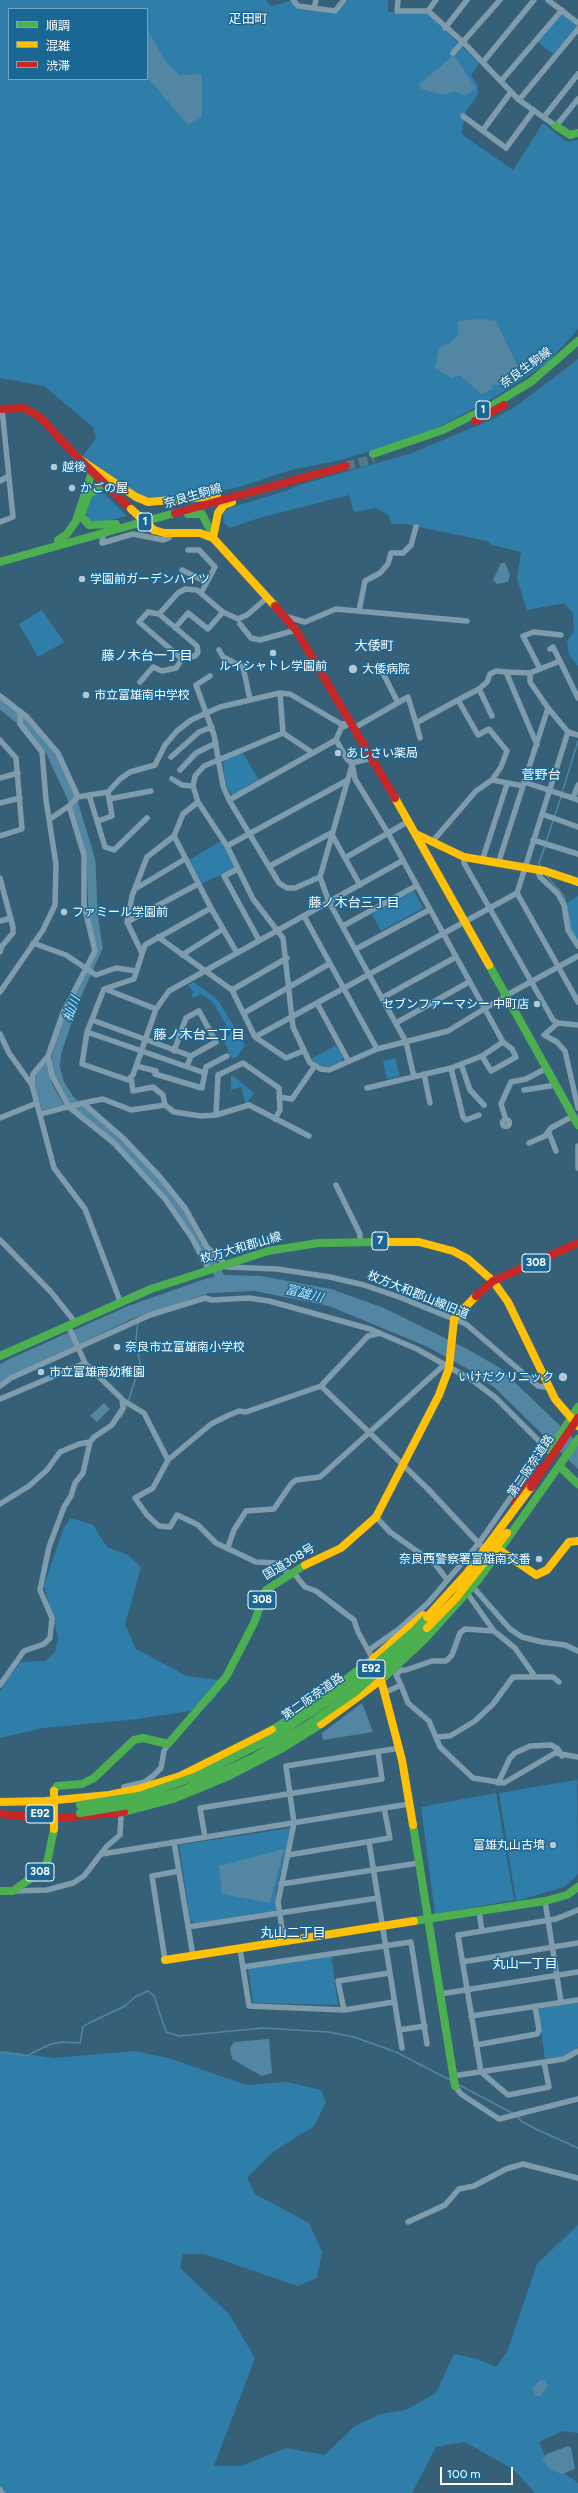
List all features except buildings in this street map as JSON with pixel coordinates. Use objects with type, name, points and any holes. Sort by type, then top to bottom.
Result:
[{"type":"main road","points":[[556,126],[570,135],[578,133]]},
{"type":"main road","name":"奈良生駒線","points":[[578,341],[532,381],[493,405],[443,430],[374,456],[426,443],[491,414],[538,383],[578,348]]},
{"type":"main road","points":[[1,409],[30,410],[40,417],[104,484],[154,530],[172,533],[200,532],[213,538]]},
{"type":"main road","points":[[78,458],[136,497],[148,502],[217,496]]},
{"type":"main road","name":"奈良生駒線","points":[[0,556],[217,496],[346,464],[290,482],[0,562]]},
{"type":"main road","points":[[58,540],[67,534],[76,520],[92,472]]},
{"type":"main road","points":[[213,538],[218,513],[224,506],[290,482]]},
{"type":"main road","points":[[104,484],[88,495],[80,516],[89,525],[116,524]]},
{"type":"main road","points":[[170,515],[202,514],[213,538],[268,597],[296,630],[409,821],[578,1125]]},
{"type":"main road","points":[[416,834],[464,857],[498,864],[541,870],[578,882]]},
{"type":"main road","name":"枚方大和郡山線","points":[[0,1356],[120,1301],[256,1255],[292,1246],[406,1241],[442,1247],[468,1259],[493,1281],[508,1302],[561,1408],[578,1426]]},
{"type":"main road","name":"308","points":[[454,1319],[493,1281],[578,1243]]},
{"type":"main road","name":"国道308号","points":[[168,1744],[226,1677],[254,1623],[266,1590],[291,1573],[341,1548],[376,1516],[439,1395],[453,1336],[454,1319]]},
{"type":"main road","points":[[0,1803],[46,1801],[109,1795],[180,1776],[220,1758],[271,1731],[321,1698],[373,1659],[429,1609],[481,1545],[548,1450],[572,1419],[578,1406]]},
{"type":"main road","name":"第二阪奈道路","points":[[0,1803],[80,1809],[139,1796],[203,1774],[274,1737],[349,1686],[415,1630],[463,1578],[521,1503],[572,1419]]},
{"type":"main road","name":"第二阪奈道路","points":[[0,1813],[80,1809],[148,1801],[213,1777],[278,1743],[354,1692],[401,1653],[456,1598],[504,1537],[578,1431]]},
{"type":"main road","points":[[0,1813],[50,1819],[81,1818],[128,1812],[173,1799],[229,1776],[281,1750],[333,1717],[381,1680],[424,1640],[470,1590],[501,1551],[578,1439]]},
{"type":"main road","points":[[560,1466],[578,1484]]},
{"type":"main road","points":[[501,1551],[536,1575],[547,1570],[569,1542],[578,1541]]},
{"type":"main road","points":[[373,1659],[386,1692],[400,1748],[455,2086]]},
{"type":"main road","name":"308","points":[[0,1891],[12,1891],[41,1871],[47,1863],[54,1829],[54,1790],[57,1786],[82,1784],[94,1778],[134,1740],[143,1738],[168,1744]]},
{"type":"main road","points":[[165,1960],[545,1901],[567,1895],[578,1887]]},
{"type":"street","points":[[293,0],[298,6],[335,11],[344,0]]},
{"type":"street","points":[[314,8],[316,0]]},
{"type":"street","points":[[398,0],[397,11],[428,11],[445,28],[464,43],[519,100],[556,126],[578,99]]},
{"type":"street","points":[[428,11],[436,0]]},
{"type":"street","points":[[445,28],[467,0]]},
{"type":"street","points":[[453,53],[464,43],[500,0]]},
{"type":"street","points":[[483,62],[534,0]]},
{"type":"street","points":[[548,0],[578,23]]},
{"type":"street","points":[[501,81],[562,10]]},
{"type":"street","points":[[519,100],[578,29]]},
{"type":"street","points":[[544,117],[578,74]]},
{"type":"street","points":[[483,130],[511,92]]},
{"type":"street","points":[[463,116],[506,148],[534,110]]},
{"type":"street","points":[[0,522],[13,517],[2,443],[1,409]]},
{"type":"street","points":[[0,481],[7,477]]},
{"type":"street","points":[[359,611],[365,581],[380,573],[388,564],[391,553],[403,553],[411,545],[416,527]]},
{"type":"street","points":[[103,534],[102,543],[133,534],[163,540],[169,538],[172,533]]},
{"type":"street","points":[[188,550],[199,550],[216,567],[201,593]]},
{"type":"street","points":[[182,570],[206,582]]},
{"type":"street","points":[[159,614],[178,593],[192,589],[201,593],[223,612],[238,619],[247,615],[268,597]]},
{"type":"street","points":[[284,616],[305,622],[336,609],[467,621]]},
{"type":"street","points":[[140,682],[153,667],[162,671],[176,668],[182,659],[195,656],[198,652],[197,646],[159,614],[148,612],[139,622],[182,659]]},
{"type":"street","points":[[175,628],[188,613],[208,629],[223,612]]},
{"type":"street","points":[[240,624],[250,638],[260,640],[296,630]]},
{"type":"street","points":[[540,668],[523,636],[534,632],[562,636]]},
{"type":"street","points":[[550,649],[554,647],[578,698]]},
{"type":"street","points":[[219,650],[224,657],[243,667],[250,699]]},
{"type":"street","points":[[416,723],[480,689],[487,682],[490,674],[496,671],[530,673],[560,661]]},
{"type":"street","points":[[506,672],[537,745]]},
{"type":"street","points":[[383,673],[398,703]]},
{"type":"street","points":[[530,673],[530,682],[548,708],[568,732],[578,735]]},
{"type":"street","points":[[210,676],[196,685],[212,727],[223,786],[229,800],[251,834],[279,883],[287,888],[295,888],[320,877]]},
{"type":"street","points":[[480,689],[492,716]]},
{"type":"street","points":[[50,819],[69,806],[78,797],[108,792],[120,779],[130,772],[155,765],[165,745],[177,731],[207,712],[250,699],[280,693],[290,694],[309,703],[341,724],[352,725]]},
{"type":"street","points":[[280,693],[283,733]]},
{"type":"street","points":[[0,696],[20,711],[58,753],[78,797]]},
{"type":"street","points":[[229,800],[336,740],[341,728],[352,725],[408,697],[420,738]]},
{"type":"street","points":[[432,842],[476,791],[492,780],[501,767],[507,751],[489,729],[478,735],[458,700]]},
{"type":"street","points":[[498,864],[548,708]]},
{"type":"street","points":[[0,992],[43,930],[55,905],[56,864],[46,800],[42,752],[20,724],[20,711]]},
{"type":"street","points":[[171,758],[184,743],[199,732],[212,727]]},
{"type":"street","points":[[568,732],[524,867],[518,893],[578,1002]]},
{"type":"street","points":[[283,733],[313,753]]},
{"type":"street","points":[[283,733],[218,758],[204,766],[195,776],[193,786],[198,802],[227,846],[253,899],[278,929],[283,938],[287,958],[291,1016],[296,1036],[303,1051],[314,1067],[329,1070],[348,1060],[377,1049],[448,1031],[484,1011],[507,995],[578,956]]},
{"type":"street","points":[[0,740],[16,758],[22,829],[0,836]]},
{"type":"street","points":[[336,740],[347,760],[352,763],[372,758]]},
{"type":"street","points":[[180,770],[196,753],[216,743]]},
{"type":"street","points":[[0,750],[8,748]]},
{"type":"street","points":[[352,763],[331,833],[320,877],[330,902],[406,1042],[414,1077]]},
{"type":"street","points":[[352,763],[355,779],[388,834],[484,1011],[503,1042],[512,1049],[516,1058],[491,1071],[482,1056]]},
{"type":"street","points":[[155,765],[161,770]]},
{"type":"street","points":[[0,778],[18,773]]},
{"type":"street","points":[[172,779],[182,785],[193,786]]},
{"type":"street","points":[[492,780],[507,784],[524,784],[576,799],[578,785]]},
{"type":"street","points":[[227,846],[346,781]]},
{"type":"street","points":[[482,861],[507,784]]},
{"type":"street","points":[[110,799],[151,791]]},
{"type":"street","points":[[98,821],[112,816],[108,792]]},
{"type":"street","points":[[89,794],[105,847],[114,850],[146,818]]},
{"type":"street","points":[[0,803],[20,798]]},
{"type":"street","points":[[142,953],[127,922],[135,889],[147,857],[174,836],[183,814],[198,802]]},
{"type":"street","points":[[32,1085],[33,1074],[48,1056],[64,1013],[95,950],[84,905],[84,855],[69,806]]},
{"type":"street","points":[[542,814],[578,827]]},
{"type":"street","points":[[345,858],[409,821]]},
{"type":"street","points":[[331,833],[360,884]]},
{"type":"street","points":[[270,866],[331,833]]},
{"type":"street","points":[[174,836],[198,884],[237,953]]},
{"type":"street","points":[[533,840],[578,854]]},
{"type":"street","points":[[464,857],[464,862],[553,1020],[558,1023],[578,1025]]},
{"type":"street","points":[[135,889],[185,859]]},
{"type":"street","points":[[309,1136],[248,1105],[216,1115],[201,1116],[174,1112],[165,1105],[163,1095],[153,1087],[133,1091],[131,1077],[146,1041],[156,1009],[168,992],[278,929],[330,902],[402,861]]},
{"type":"street","points":[[238,869],[224,876],[259,940]]},
{"type":"street","points":[[541,870],[540,877],[558,894],[564,905],[568,930],[578,946]]},
{"type":"street","points":[[0,878],[11,918],[13,933],[2,946],[0,952]]},
{"type":"street","points":[[127,922],[198,884]]},
{"type":"street","points":[[343,926],[416,886]]},
{"type":"street","points":[[255,1037],[369,973],[518,893]]},
{"type":"street","points":[[104,989],[134,979],[145,945],[211,908]]},
{"type":"street","points":[[356,949],[429,910]]},
{"type":"street","points":[[304,916],[342,988],[377,1049]]},
{"type":"street","points":[[0,921],[11,918]]},
{"type":"street","points":[[182,954],[223,929]]},
{"type":"street","points":[[158,937],[232,990],[255,1037],[286,1058],[303,1051]]},
{"type":"street","points":[[33,943],[66,955],[96,975],[116,968],[136,971]]},
{"type":"street","points":[[382,998],[456,957]]},
{"type":"street","points":[[232,990],[287,958]]},
{"type":"street","points":[[244,1013],[329,964]]},
{"type":"street","points":[[396,1023],[469,982]]},
{"type":"street","points":[[104,989],[156,1009]]},
{"type":"street","points":[[104,989],[87,1032],[82,1064],[128,1080],[131,1077]]},
{"type":"street","points":[[317,1003],[348,1060]]},
{"type":"street","points":[[174,1051],[186,1018],[199,1011],[216,1042],[191,1056],[187,1066]]},
{"type":"street","points":[[92,1020],[146,1041],[191,1056]]},
{"type":"street","points":[[558,1023],[544,1035],[557,1042],[565,1050],[578,1108]]},
{"type":"street","points":[[87,1032],[202,1072]]},
{"type":"street","points":[[0,1034],[9,1053],[32,1085],[54,1168],[85,1209],[120,1301]]},
{"type":"street","points":[[367,1088],[451,1068],[482,1056],[503,1042]]},
{"type":"street","points":[[48,1056],[54,1082],[69,1107],[114,1142],[142,1171],[192,1238],[209,1270]]},
{"type":"street","points":[[136,1066],[156,1071],[155,1074],[202,1088],[206,1067],[227,1056]]},
{"type":"street","points":[[216,1115],[218,1075],[243,1063],[279,1088],[280,1110],[275,1119]]},
{"type":"street","points":[[461,1064],[470,1090],[484,1105]]},
{"type":"street","points":[[279,1097],[292,1099],[314,1067]]},
{"type":"street","points":[[451,1068],[463,1117]]},
{"type":"street","points":[[506,1120],[501,1104],[511,1082],[526,1079],[547,1068]]},
{"type":"street","points":[[424,1074],[430,1103]]},
{"type":"street","points":[[524,1090],[556,1085]]},
{"type":"street","points":[[40,1114],[81,1103],[103,1100],[130,1110],[165,1105]]},
{"type":"street","points":[[0,1118],[37,1103]]},
{"type":"street","points":[[81,1103],[123,1138],[160,1177],[185,1208],[207,1247],[222,1266]]},
{"type":"street","points":[[455,1118],[463,1117],[466,1120],[479,1116]]},
{"type":"street","points":[[529,1142],[549,1133],[551,1128],[573,1116]]},
{"type":"street","points":[[549,1133],[556,1151]]},
{"type":"street","points":[[578,1146],[578,1168]]},
{"type":"street","points":[[336,1185],[360,1234],[360,1242]]},
{"type":"street","points":[[0,1240],[51,1292],[72,1324],[78,1348],[85,1363],[124,1402],[144,1413],[168,1460]]},
{"type":"street","points":[[256,1255],[253,1263],[258,1268]]},
{"type":"street","name":"枚方大和郡山線旧道","points":[[222,1266],[258,1268],[330,1276],[364,1285],[466,1324],[538,1386],[551,1388]]},
{"type":"street","points":[[0,1386],[11,1378],[150,1315],[204,1298],[212,1300],[249,1298],[269,1301],[380,1333],[417,1349],[472,1380],[496,1398],[548,1450]]},
{"type":"street","points":[[373,1659],[358,1632],[354,1620],[316,1591],[305,1586],[278,1563],[256,1562],[228,1547],[216,1543],[198,1525],[177,1515],[170,1527],[159,1526],[147,1515],[138,1504],[136,1498],[153,1488],[168,1460],[211,1424],[239,1411],[246,1412],[321,1386],[368,1336],[380,1333]]},
{"type":"street","points":[[0,1399],[85,1363]]},
{"type":"street","points":[[228,1547],[234,1530],[246,1512],[274,1509],[296,1480],[320,1477],[447,1366]]},
{"type":"street","points":[[321,1386],[481,1545],[494,1560]]},
{"type":"street","points":[[0,1686],[24,1651],[44,1644],[50,1638],[52,1618],[40,1590],[49,1547],[64,1507],[71,1496],[75,1482],[83,1473],[90,1442],[94,1437],[118,1419],[124,1402]]},
{"type":"street","points":[[0,1504],[29,1486],[47,1470],[60,1452],[79,1444],[90,1442]]},
{"type":"street","points":[[376,1516],[390,1532],[435,1564],[445,1577]]},
{"type":"street","points":[[369,1650],[399,1629],[428,1603],[481,1545]]},
{"type":"street","points":[[470,1590],[494,1631],[516,1648],[534,1675]]},
{"type":"street","points":[[470,1590],[510,1629],[522,1636],[542,1642],[565,1645],[578,1651]]},
{"type":"street","points":[[494,1631],[465,1629],[460,1633],[452,1656],[446,1661],[432,1661],[406,1670],[401,1670],[396,1675],[408,1703],[430,1721],[440,1747],[473,1778],[498,1783],[510,1782],[555,1753],[562,1756],[578,1757]]},
{"type":"street","points":[[437,1738],[450,1736],[475,1721],[493,1704],[513,1677],[534,1675],[553,1677],[559,1682]]},
{"type":"street","points":[[386,1692],[401,1685]]},
{"type":"street","points":[[124,1787],[145,1782],[153,1776],[161,1768],[164,1751],[168,1744]]},
{"type":"street","points":[[498,1783],[510,1758],[515,1753],[530,1746],[551,1745],[558,1749],[562,1756]]},
{"type":"street","points":[[284,1942],[278,1902],[294,1823],[286,1766],[400,1748]]},
{"type":"street","points":[[205,1837],[200,1808],[382,1779],[378,1752]]},
{"type":"street","points":[[102,1854],[409,1804]]},
{"type":"street","points":[[288,1856],[390,1838],[384,1808]]},
{"type":"street","points":[[12,1891],[47,1890],[73,1883],[84,1876],[120,1835],[121,1816]]},
{"type":"street","points":[[174,1842],[193,1956]]},
{"type":"street","points":[[369,1842],[402,2048]]},
{"type":"street","points":[[281,1884],[419,1863]]},
{"type":"street","points":[[165,1960],[152,1876],[179,1871]]},
{"type":"street","points":[[188,1927],[378,1898]]},
{"type":"street","points":[[545,1901],[561,2002]]},
{"type":"street","points":[[544,2062],[549,2087],[508,2095],[481,2072],[458,1935],[548,1920],[578,1910]]},
{"type":"street","points":[[479,1911],[482,1931]]},
{"type":"street","points":[[243,1967],[411,1942],[427,2044]]},
{"type":"street","points":[[462,1962],[578,1943]]},
{"type":"street","points":[[240,1949],[249,2006],[344,2010],[394,2002]]},
{"type":"street","points":[[440,1994],[578,1972]]},
{"type":"street","points":[[344,2010],[338,1981],[390,1973]]},
{"type":"street","points":[[471,2016],[578,2000]]},
{"type":"street","points":[[476,2044],[537,2034],[539,2030],[535,2006]]},
{"type":"street","points":[[399,2030],[425,2026]]},
{"type":"street","points":[[453,2076],[564,2059],[578,2051]]},
{"type":"street","points":[[455,2086],[461,2094],[499,2119],[578,2099]]},
{"type":"street","points":[[408,2222],[445,2204],[459,2189],[474,2186],[506,2169],[523,2164],[578,2178]]},
{"type":"shaded area","points":[[0,0],[266,0],[271,6],[290,1],[299,9],[334,14],[349,0],[388,0],[388,12],[427,13],[479,63],[471,75],[477,84],[478,94],[465,113],[462,133],[464,136],[513,170],[543,123],[567,142],[578,140],[578,329],[547,363],[497,396],[437,428],[371,451],[336,461],[291,470],[239,487],[198,496],[148,499],[139,495],[83,456],[96,438],[93,427],[44,386],[0,378]]},
{"type":"shaded area","points":[[562,14],[577,26],[553,54],[538,42]]},
{"type":"shaded area","points":[[578,359],[578,666],[569,655],[567,641],[574,632],[573,613],[564,603],[527,610],[517,579],[521,552],[492,545],[487,541],[405,524],[392,524],[388,515],[376,508],[354,512],[349,495],[259,518],[230,528],[224,523],[223,514],[229,508],[286,491],[299,485],[412,453],[493,419],[515,407]]},
{"type":"shaded area","points":[[98,493],[105,494],[127,516],[103,522],[93,522],[87,519],[86,516],[91,496]]},
{"type":"shaded area","points":[[42,610],[64,642],[38,657],[19,624]]},
{"type":"shaded area","points":[[242,752],[259,780],[232,795],[225,783],[223,761]]},
{"type":"shaded area","points":[[221,841],[237,868],[202,883],[189,860]]},
{"type":"shaded area","points":[[414,891],[423,908],[381,931],[372,914]]},
{"type":"shaded area","points":[[578,896],[578,944],[570,929],[565,904]]},
{"type":"shaded area","points":[[194,982],[218,1000],[245,1045],[238,1056],[232,1059],[223,1039],[231,1034],[213,1002],[201,994],[193,998],[192,997],[193,992],[188,985]]},
{"type":"shaded area","points":[[336,1045],[343,1057],[341,1062],[326,1067],[315,1064],[311,1059]]},
{"type":"shaded area","points":[[395,1058],[400,1076],[387,1079],[383,1061]]},
{"type":"shaded area","points":[[231,1074],[254,1093],[246,1104],[241,1087],[231,1090]]},
{"type":"shaded area","points":[[71,1518],[93,1525],[107,1547],[128,1555],[141,1567],[125,1625],[136,1649],[187,1676],[225,1681],[214,1699],[203,1709],[138,1719],[43,1728],[0,1738],[0,1691],[7,1679],[21,1662],[45,1661],[55,1652],[58,1638],[44,1586],[64,1527]]},
{"type":"shaded area","points":[[577,1780],[578,1874],[564,1887],[516,1901],[499,1793]]},
{"type":"shaded area","points":[[496,1793],[514,1900],[435,1914],[421,1807]]},
{"type":"shaded area","points":[[291,1828],[276,1892],[276,1911],[195,1923],[190,1920],[179,1845]]},
{"type":"shaded area","points":[[331,1955],[338,2005],[253,2003],[248,1968]]},
{"type":"shaded area","points":[[578,2003],[578,2047],[573,2052],[561,2057],[545,2059],[538,2009]]},
{"type":"shaded area","points":[[4,2051],[54,2058],[135,2051],[168,2058],[247,2085],[287,2082],[321,2090],[326,2102],[314,2126],[273,2152],[247,2178],[255,2194],[309,2223],[322,2252],[317,2278],[298,2286],[204,2254],[183,2254],[180,2268],[229,2314],[255,2358],[214,2466],[241,2466],[286,2448],[325,2455],[355,2426],[380,2414],[406,2410],[436,2393],[454,2354],[477,2359],[496,2367],[507,2352],[537,2264],[578,2225],[578,2433],[562,2431],[539,2442],[547,2461],[578,2483],[578,2493],[535,2493],[513,2469],[465,2442],[436,2447],[412,2493],[0,2493],[0,2052]]},
{"type":"water","points":[[148,31],[166,62],[180,75],[202,74],[202,117],[188,125],[148,78]]},
{"type":"water","points":[[454,55],[476,89],[465,96],[454,91],[444,95],[421,89],[419,84]]},
{"type":"water","points":[[482,319],[496,321],[519,369],[518,375],[498,386],[496,384],[492,385],[493,389],[481,394],[460,375],[451,378],[435,368],[439,348],[450,343],[458,335],[458,321]]},
{"type":"water","points":[[501,563],[505,563],[510,575],[508,582],[497,584],[493,580]]},
{"type":"water","points":[[47,1061],[51,1082],[64,1105],[42,1110],[34,1084],[37,1072]]},
{"type":"water","name":"富雄川","points":[[224,1275],[261,1276],[331,1289],[384,1308],[469,1350],[500,1368],[578,1443],[578,1469],[495,1388],[468,1369],[428,1347],[329,1306],[255,1291],[209,1293],[132,1319],[0,1382],[0,1364],[7,1360],[128,1306],[205,1279]]},
{"type":"water","points":[[104,1403],[110,1409],[97,1422],[90,1416]]},
{"type":"water","points":[[362,1703],[373,1732],[323,1740],[322,1733]]},
{"type":"water","points":[[284,1849],[270,1903],[222,1894],[219,1866]]},
{"type":"water","points":[[269,2039],[272,2073],[262,2076],[232,2059],[230,2048],[234,2042]]},
{"type":"water","points":[[545,2379],[548,2385],[541,2396],[535,2396],[532,2389],[539,2381]]},
{"type":"water","points":[[568,2446],[571,2448],[575,2469],[562,2474],[551,2470],[542,2459],[547,2454]]},
{"type":"waterway","name":"杣川","points":[[0,704],[29,727],[50,751],[72,798],[91,861],[93,913],[98,948],[74,1001],[57,1052],[55,1067],[60,1084],[70,1100],[113,1136],[149,1171],[181,1212],[224,1283]]},
{"type":"waterway","points":[[562,793],[578,741]]},
{"type":"waterway","points":[[546,842],[561,797]]},
{"type":"waterway","points":[[541,867],[539,863],[545,846]]},
{"type":"waterway","points":[[545,874],[564,896],[572,929],[576,938]]},
{"type":"waterway","points":[[128,1402],[140,1365],[136,1338],[138,1322]]},
{"type":"waterway","points":[[121,1418],[127,1405]]},
{"type":"waterway","points":[[0,2052],[26,2056],[51,2044],[62,2042],[80,2043],[83,2027],[125,2006],[135,1997],[148,1991],[154,1996],[166,2032],[179,2036],[263,2028],[328,2032],[354,2037],[396,2052],[452,2081]]},
{"type":"waterway","points":[[459,2085],[514,2114]]},
{"type":"waterway","points":[[517,2116],[521,2121],[536,2129],[578,2148]]},
{"type":"tunnel","points":[[346,466],[374,459]]},
{"type":"traffic: fast","points":[[556,126],[570,135],[578,133]]},
{"type":"traffic: fast","points":[[373,454],[443,430],[493,405],[532,381],[578,341]]},
{"type":"traffic: fast","points":[[58,540],[67,534],[76,521],[92,472]]},
{"type":"traffic: fast","points":[[104,484],[88,495],[81,516],[89,525],[116,524]]},
{"type":"traffic: fast","points":[[0,562],[175,513]]},
{"type":"traffic: fast","points":[[188,514],[202,514],[213,536]]},
{"type":"traffic: fast","points":[[489,965],[578,1125]]},
{"type":"traffic: fast","points":[[0,1356],[151,1289],[268,1251],[318,1243],[378,1242]]},
{"type":"traffic: fast","points":[[551,1450],[578,1407]]},
{"type":"traffic: fast","points":[[381,1680],[424,1640],[479,1579],[578,1439]]},
{"type":"traffic: fast","points":[[559,1466],[578,1484]]},
{"type":"traffic: fast","points":[[54,1791],[57,1786],[82,1784],[94,1778],[134,1740],[143,1738],[168,1744],[226,1677],[254,1623],[266,1590],[305,1565]]},
{"type":"traffic: fast","points":[[80,1805],[139,1796],[197,1776],[274,1737],[349,1687],[415,1630],[427,1617]]},
{"type":"traffic: fast","points":[[80,1813],[141,1803],[186,1789],[253,1758],[303,1728],[354,1693],[427,1628]]},
{"type":"traffic: fast","points":[[272,1730],[321,1698],[373,1659]]},
{"type":"traffic: fast","points":[[124,1812],[173,1799],[229,1776],[281,1749],[321,1724]]},
{"type":"traffic: fast","points":[[413,1825],[455,2086]]},
{"type":"traffic: fast","points":[[0,1891],[13,1891],[41,1871],[47,1863],[54,1829]]},
{"type":"traffic: fast","points":[[414,1921],[545,1901],[567,1895],[578,1887]]},
{"type":"traffic: slow","points":[[78,458],[136,497],[148,502],[217,496]]},
{"type":"traffic: slow","points":[[213,538],[218,513],[224,505],[232,502]]},
{"type":"traffic: slow","points":[[131,509],[154,530]]},
{"type":"traffic: slow","points":[[154,530],[164,533],[200,533],[213,538],[275,606]]},
{"type":"traffic: slow","points":[[395,798],[489,965]]},
{"type":"traffic: slow","points":[[416,834],[464,857],[545,871],[578,882]]},
{"type":"traffic: slow","points":[[378,1242],[419,1242],[453,1251],[468,1259],[493,1281],[508,1302],[555,1399],[578,1426]]},
{"type":"traffic: slow","points":[[305,1565],[341,1548],[376,1517],[439,1395],[449,1368],[454,1319],[476,1296]]},
{"type":"traffic: slow","points":[[427,1617],[467,1573],[531,1487]]},
{"type":"traffic: slow","points":[[427,1628],[456,1598],[507,1533]]},
{"type":"traffic: slow","points":[[501,1551],[536,1575],[547,1570],[569,1542],[578,1541]]},
{"type":"traffic: slow","points":[[375,1665],[373,1659],[423,1615]]},
{"type":"traffic: slow","points":[[380,1676],[402,1760],[413,1825]]},
{"type":"traffic: slow","points":[[321,1724],[381,1680]]},
{"type":"traffic: slow","points":[[0,1802],[46,1801],[109,1795],[138,1789],[180,1776],[272,1730]]},
{"type":"traffic: slow","points":[[54,1791],[54,1829]]},
{"type":"traffic: slow","points":[[165,1960],[414,1921]]},
{"type":"traffic: jam","points":[[475,421],[504,405]]},
{"type":"traffic: jam","points":[[0,409],[24,408],[40,417],[78,458],[131,509]]},
{"type":"traffic: jam","points":[[175,513],[346,466]]},
{"type":"traffic: jam","points":[[275,606],[296,630],[395,798]]},
{"type":"traffic: jam","points":[[476,1296],[493,1281],[578,1243]]},
{"type":"traffic: jam","points":[[531,1487],[578,1418]]},
{"type":"traffic: jam","points":[[515,1503],[539,1468]]},
{"type":"traffic: jam","points":[[0,1814],[50,1819],[124,1812]]},
{"type":"place","name":"越後","points":[[54,467]]},
{"type":"place","name":"かごの屋","points":[[72,488]]},
{"type":"place","name":"学園前ガーデンハイツ","points":[[82,579]]},
{"type":"place","name":"ルイシャトレ学園前","points":[[273,653]]},
{"type":"place","name":"大倭病院","points":[[353,669]]},
{"type":"place","name":"市立富雄南中学校","points":[[86,695]]},
{"type":"place","name":"あじさい薬局","points":[[338,753]]},
{"type":"place","name":"ファミール学園前","points":[[64,912]]},
{"type":"place","name":"セブンファーマシー 中町店","points":[[537,1004]]},
{"type":"place","name":"奈良市立富雄南小学校","points":[[117,1347]]},
{"type":"place","name":"市立富雄南幼稚園","points":[[41,1372]]},
{"type":"place","name":"いけだクリニック","points":[[563,1377]]},
{"type":"place","name":"奈良西警察署富雄南交番","points":[[539,1559]]},
{"type":"place","name":"富雄丸山古墳","points":[[553,1845]]},
{"type":"district","name":"疋田町","points":[[248,19]]},
{"type":"district","name":"大倭町","points":[[374,646]]},
{"type":"district","name":"藤ノ木台一丁目","points":[[147,656]]},
{"type":"district","name":"菅野台","points":[[541,775]]},
{"type":"district","name":"藤ノ木台三丁目","points":[[354,903]]},
{"type":"district","name":"藤ノ木台二丁目","points":[[199,1035]]},
{"type":"district","name":"丸山二丁目","points":[[293,1933]]},
{"type":"district","name":"丸山一丁目","points":[[525,1964]]}]
